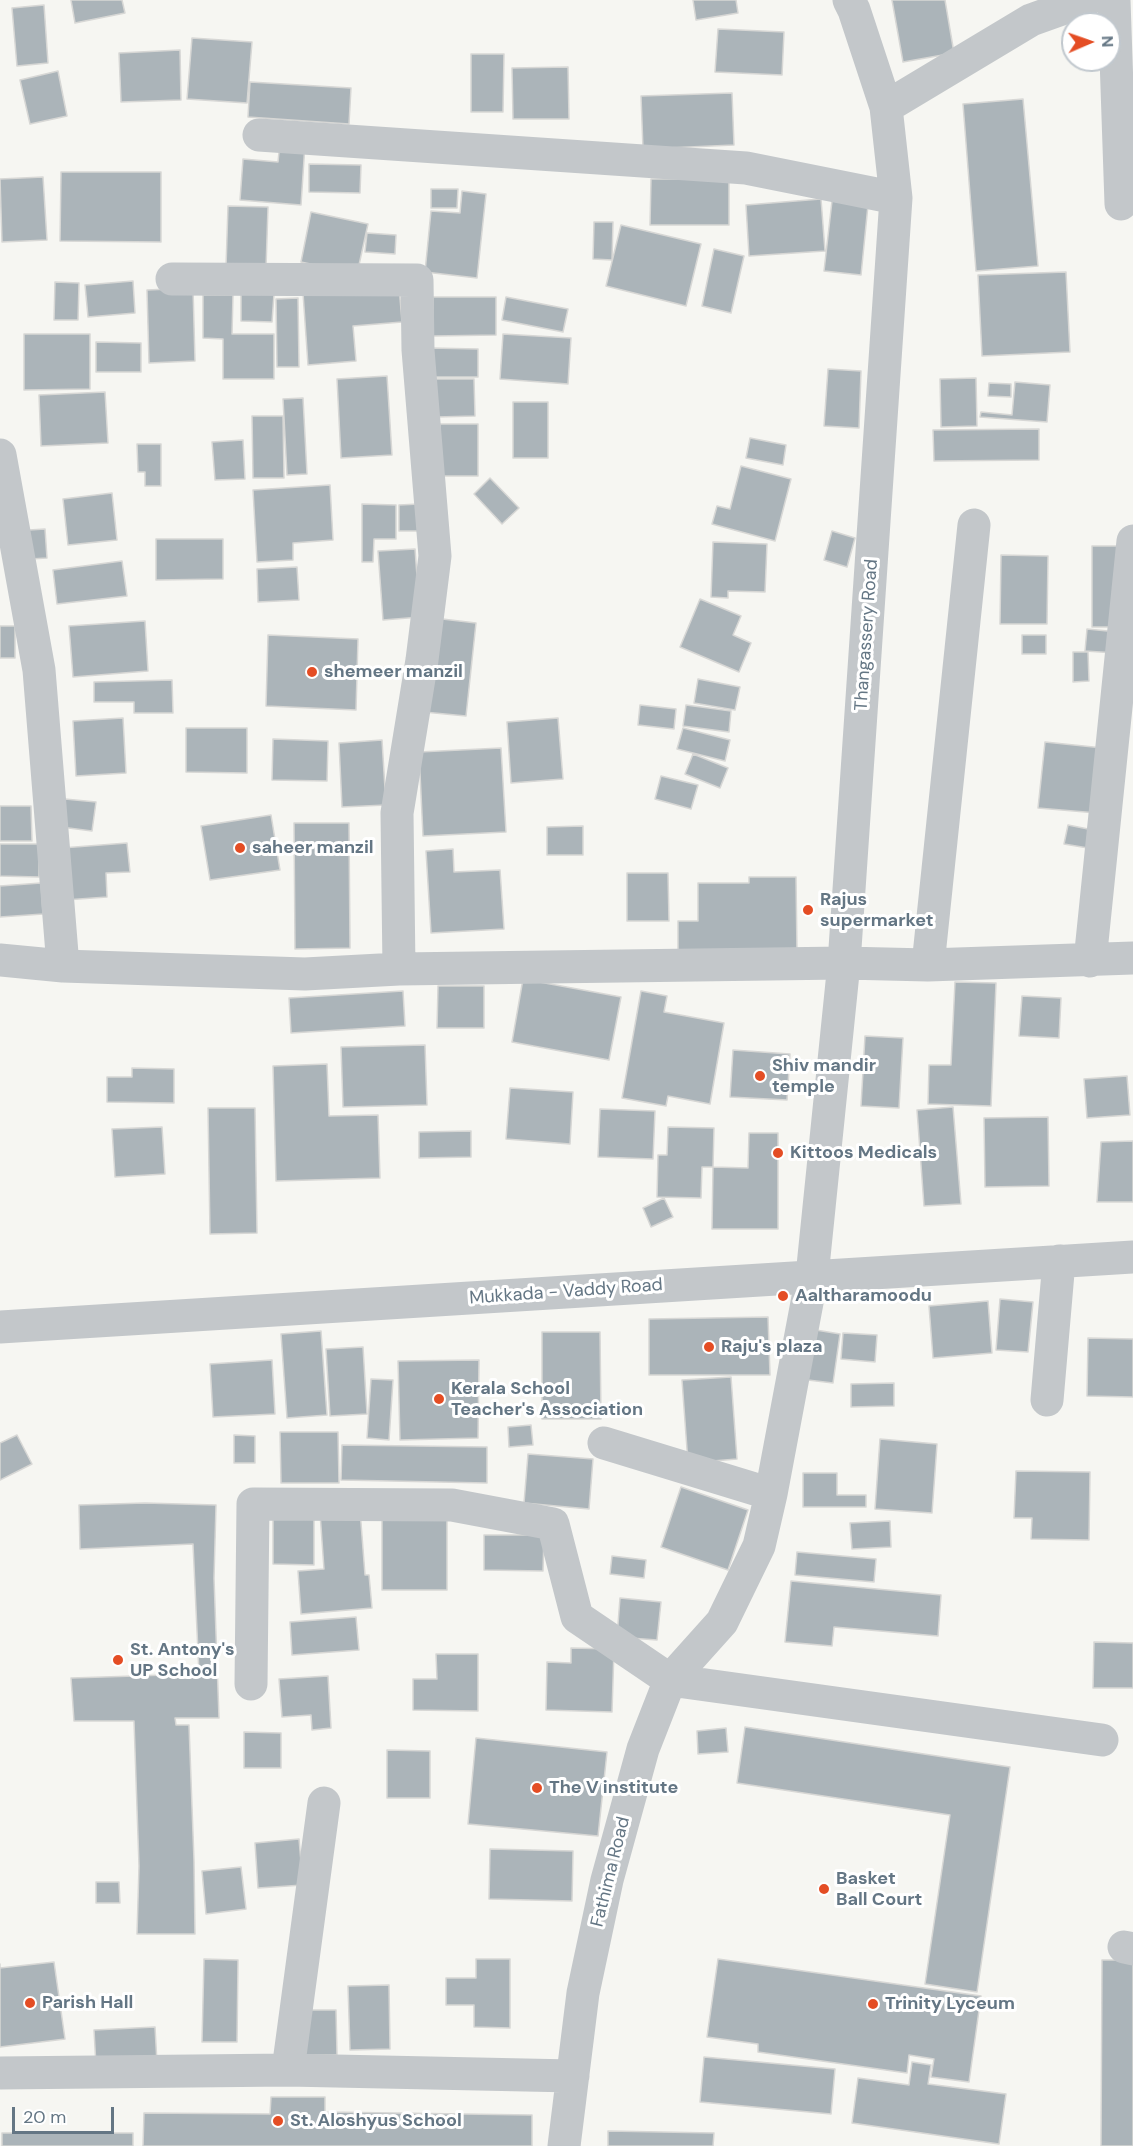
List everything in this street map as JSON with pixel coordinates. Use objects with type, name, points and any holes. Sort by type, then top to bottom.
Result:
[{"type":"street","name":"Thangassery Road","points":[[812,1276],[844,963],[896,198],[886,107],[849,0]]},
{"type":"street","points":[[886,107],[1031,20],[1087,0]]},
{"type":"street","points":[[1114,0],[1121,204]]},
{"type":"street","points":[[259,135],[746,168],[896,198]]},
{"type":"street","points":[[172,279],[417,280],[418,350],[435,556],[422,660],[397,813],[399,969]]},
{"type":"street","points":[[0,455],[39,670],[63,966]]},
{"type":"street","points":[[928,965],[974,525]]},
{"type":"street","points":[[1090,961],[1133,541]]},
{"type":"street","points":[[0,960],[63,966],[304,974],[399,969],[844,963],[928,965],[1133,958]]},
{"type":"street","name":"Mukkada - Vaddy Road","points":[[0,1327],[1133,1257]]},
{"type":"street","points":[[1047,1400],[1059,1261]]},
{"type":"street","name":"Fathima Road","points":[[564,2146],[583,1994],[607,1880],[643,1749],[670,1680],[722,1622],[759,1546],[812,1276]]},
{"type":"street","points":[[604,1443],[771,1494]]},
{"type":"street","points":[[251,1684],[253,1504],[452,1505],[553,1524],[577,1617],[670,1680],[1102,1740]]},
{"type":"street","points":[[288,2070],[324,1803]]},
{"type":"street","points":[[0,2073],[288,2070],[573,2076]]},
{"type":"building","points":[[71,0],[122,0],[125,13],[75,23]]},
{"type":"building","points":[[693,0],[736,0],[738,13],[696,20]]},
{"type":"building","points":[[892,0],[945,0],[954,53],[903,62]]},
{"type":"building","points":[[44,5],[48,63],[17,66],[12,8]]},
{"type":"building","points":[[718,29],[784,32],[782,75],[715,72]]},
{"type":"building","points":[[192,38],[252,42],[247,103],[187,99]]},
{"type":"building","points":[[180,50],[181,100],[121,102],[119,53]]},
{"type":"building","points":[[471,54],[504,54],[503,112],[471,112]]},
{"type":"building","points":[[568,67],[569,119],[513,119],[512,68]]},
{"type":"building","points":[[58,71],[67,116],[30,124],[20,80]]},
{"type":"building","points":[[250,82],[351,88],[349,124],[248,117]]},
{"type":"building","points":[[732,93],[734,145],[643,149],[641,96]]},
{"type":"building","points":[[1023,99],[1038,266],[976,271],[963,104]]},
{"type":"building","points":[[280,142],[305,144],[301,205],[240,200],[243,159],[278,162]]},
{"type":"building","points":[[309,164],[361,165],[360,193],[309,192]]},
{"type":"building","points":[[61,172],[161,172],[161,242],[60,241]]},
{"type":"building","points":[[43,177],[47,240],[2,242],[0,179]]},
{"type":"building","points":[[651,179],[729,179],[729,225],[650,225]]},
{"type":"building","points":[[431,189],[458,189],[457,208],[431,208]]},
{"type":"building","points":[[462,191],[486,194],[477,278],[425,272],[431,211],[460,213]]},
{"type":"building","points":[[821,199],[825,251],[749,256],[746,205]]},
{"type":"building","points":[[832,201],[868,205],[861,275],[824,271]]},
{"type":"building","points":[[228,206],[268,207],[266,268],[226,267]]},
{"type":"building","points":[[311,212],[368,224],[357,274],[301,262]]},
{"type":"building","points":[[594,222],[613,222],[612,260],[593,259]]},
{"type":"building","points":[[621,225],[701,244],[686,306],[606,286]]},
{"type":"building","points":[[367,233],[396,235],[395,254],[365,252]]},
{"type":"building","points":[[714,249],[744,256],[731,313],[702,306]]},
{"type":"building","points":[[1066,272],[1070,352],[982,356],[978,275]]},
{"type":"building","points":[[133,281],[135,313],[88,317],[85,285]]},
{"type":"building","points":[[55,282],[79,283],[78,320],[54,320]]},
{"type":"building","points":[[399,286],[402,322],[353,326],[356,361],[308,365],[303,293]]},
{"type":"building","points":[[193,288],[195,361],[149,363],[147,290]]},
{"type":"building","points":[[241,293],[274,294],[272,322],[241,321]]},
{"type":"building","points":[[203,295],[233,295],[232,334],[274,334],[274,379],[223,379],[223,339],[203,338]]},
{"type":"building","points":[[433,297],[496,297],[496,335],[433,336]]},
{"type":"building","points":[[506,297],[568,309],[563,332],[502,320]]},
{"type":"building","points":[[298,298],[299,367],[277,367],[276,299]]},
{"type":"building","points":[[24,334],[90,334],[90,389],[24,390]]},
{"type":"building","points":[[503,334],[571,338],[568,384],[500,379]]},
{"type":"building","points":[[96,342],[141,343],[141,372],[96,372]]},
{"type":"building","points":[[431,348],[478,349],[478,377],[431,377]]},
{"type":"building","points":[[828,369],[861,371],[859,428],[824,426]]},
{"type":"building","points":[[387,376],[392,455],[341,458],[337,379]]},
{"type":"building","points":[[976,378],[977,426],[941,427],[940,379]]},
{"type":"building","points":[[436,379],[474,379],[475,416],[436,417]]},
{"type":"building","points":[[1015,382],[1050,385],[1047,422],[980,417],[981,412],[1012,415]]},
{"type":"building","points":[[989,383],[1011,384],[1011,397],[988,396]]},
{"type":"building","points":[[105,392],[108,443],[41,446],[39,395]]},
{"type":"building","points":[[303,398],[307,474],[287,475],[283,399]]},
{"type":"building","points":[[513,402],[548,402],[548,458],[513,458]]},
{"type":"building","points":[[252,416],[283,416],[284,478],[253,478]]},
{"type":"building","points":[[440,424],[478,424],[478,476],[441,476]]},
{"type":"building","points":[[1039,429],[1039,460],[934,461],[933,430]]},
{"type":"building","points":[[750,438],[786,445],[783,465],[746,458]]},
{"type":"building","points":[[243,440],[245,479],[215,480],[212,442]]},
{"type":"building","points":[[137,444],[161,444],[161,486],[145,486],[145,472],[138,472]]},
{"type":"building","points":[[741,466],[791,479],[775,541],[712,524],[717,506],[730,509]]},
{"type":"building","points":[[490,478],[519,508],[502,524],[474,494]]},
{"type":"building","points":[[330,485],[333,540],[293,543],[293,560],[257,562],[253,490]]},
{"type":"building","points":[[112,493],[117,540],[68,545],[63,499]]},
{"type":"building","points":[[362,504],[396,505],[396,539],[374,539],[373,562],[362,562]]},
{"type":"building","points":[[419,504],[419,531],[399,531],[399,505]]},
{"type":"building","points":[[45,529],[47,558],[30,559],[29,530]]},
{"type":"building","points":[[832,531],[855,538],[847,567],[824,560]]},
{"type":"building","points":[[156,539],[223,539],[223,579],[156,580]]},
{"type":"building","points":[[713,542],[767,544],[765,592],[728,591],[728,598],[711,597]]},
{"type":"building","points":[[1092,546],[1121,546],[1122,627],[1092,627]]},
{"type":"building","points":[[415,549],[420,617],[383,620],[378,551]]},
{"type":"building","points":[[1001,555],[1048,556],[1047,624],[1000,624]]},
{"type":"building","points":[[122,561],[127,596],[57,604],[53,570]]},
{"type":"building","points":[[297,567],[299,600],[258,602],[257,569]]},
{"type":"building","points":[[700,599],[741,616],[733,635],[751,643],[739,672],[680,647]]},
{"type":"building","points":[[434,618],[476,623],[466,716],[424,712]]},
{"type":"building","points":[[145,621],[148,671],[73,677],[69,626]]},
{"type":"building","points":[[0,626],[15,626],[15,658],[0,658]]},
{"type":"building","points":[[1087,629],[1118,632],[1116,653],[1085,651]]},
{"type":"building","name":"shemeer manzil","points":[[268,635],[358,639],[356,710],[266,706]]},
{"type":"building","points":[[1022,635],[1046,635],[1046,654],[1022,654]]},
{"type":"building","points":[[1073,652],[1088,652],[1089,681],[1073,682]]},
{"type":"building","points":[[698,679],[740,687],[735,710],[694,703]]},
{"type":"building","points":[[172,680],[173,713],[134,713],[134,702],[94,702],[94,682]]},
{"type":"building","points":[[640,705],[676,709],[674,729],[638,725]]},
{"type":"building","points":[[686,705],[731,711],[729,732],[683,726]]},
{"type":"building","points":[[123,718],[126,773],[76,776],[73,721]]},
{"type":"building","points":[[558,718],[563,779],[511,783],[507,722]]},
{"type":"building","points":[[186,728],[247,728],[247,773],[186,772]]},
{"type":"building","points":[[683,728],[730,740],[725,761],[677,749]]},
{"type":"building","points":[[273,739],[328,741],[327,781],[272,780]]},
{"type":"building","points":[[382,740],[386,805],[342,807],[339,743]]},
{"type":"building","points":[[1045,742],[1103,748],[1097,813],[1038,808]]},
{"type":"building","points":[[501,748],[506,832],[423,836],[419,752]]},
{"type":"building","points":[[693,754],[728,768],[720,788],[685,774]]},
{"type":"building","points":[[661,776],[698,785],[691,809],[655,799]]},
{"type":"building","points":[[65,799],[96,802],[92,831],[61,827]]},
{"type":"building","points":[[0,806],[31,806],[32,841],[0,841]]},
{"type":"building","name":"saheer manzil","points":[[271,815],[280,870],[210,880],[201,826]]},
{"type":"building","points":[[294,823],[349,823],[350,948],[295,949]]},
{"type":"building","points":[[1068,825],[1098,831],[1094,849],[1064,844]]},
{"type":"building","points":[[583,826],[583,855],[547,855],[547,827]]},
{"type":"building","points":[[127,843],[130,872],[106,873],[107,897],[65,900],[62,848]]},
{"type":"building","points":[[0,844],[39,844],[39,877],[0,876]]},
{"type":"building","points":[[453,849],[454,872],[500,870],[504,929],[431,933],[426,851]]},
{"type":"building","points":[[627,873],[668,873],[669,921],[627,921]]},
{"type":"building","points":[[749,877],[796,877],[797,953],[678,954],[678,921],[698,921],[698,883],[749,883]]},
{"type":"building","points":[[41,883],[43,914],[0,917],[0,886]]},
{"type":"building","points":[[523,979],[621,997],[609,1060],[512,1042]]},
{"type":"building","points":[[955,982],[996,983],[991,1106],[928,1104],[929,1065],[951,1065]]},
{"type":"building","points":[[438,986],[484,986],[484,1028],[437,1028]]},
{"type":"building","points":[[403,991],[405,1026],[291,1033],[289,998]]},
{"type":"building","points":[[641,991],[667,996],[664,1012],[724,1023],[710,1104],[668,1096],[666,1106],[622,1098]]},
{"type":"building","points":[[1022,996],[1061,998],[1059,1038],[1019,1036]]},
{"type":"building","points":[[865,1036],[903,1038],[899,1108],[861,1106]]},
{"type":"building","points":[[425,1045],[427,1105],[343,1107],[341,1047]]},
{"type":"building","name":"Shiv mandir temple","points":[[733,1050],[790,1054],[787,1100],[730,1097]]},
{"type":"building","points":[[327,1064],[329,1116],[378,1115],[380,1178],[276,1181],[273,1066]]},
{"type":"building","points":[[132,1068],[174,1069],[174,1103],[107,1102],[107,1077],[132,1077]]},
{"type":"building","points":[[1127,1076],[1130,1115],[1087,1118],[1084,1079]]},
{"type":"building","points":[[510,1088],[573,1092],[570,1144],[506,1139]]},
{"type":"building","points":[[953,1107],[961,1204],[924,1206],[917,1110]]},
{"type":"building","points":[[208,1108],[255,1108],[257,1233],[210,1234]]},
{"type":"building","points":[[600,1109],[655,1111],[653,1159],[598,1157]]},
{"type":"building","points":[[1048,1117],[1049,1186],[985,1187],[984,1118]]},
{"type":"building","points":[[162,1127],[165,1174],[115,1177],[112,1129]]},
{"type":"building","points":[[668,1127],[714,1128],[713,1167],[702,1167],[701,1198],[657,1197],[658,1155],[667,1155]]},
{"type":"building","points":[[471,1131],[471,1157],[419,1158],[419,1132]]},
{"type":"building","points":[[749,1133],[778,1133],[778,1229],[712,1229],[713,1167],[748,1168]]},
{"type":"building","points":[[1133,1141],[1133,1202],[1097,1202],[1101,1142]]},
{"type":"building","points":[[664,1198],[673,1217],[651,1227],[643,1208]]},
{"type":"building","points":[[1000,1299],[1033,1302],[1028,1352],[996,1350]]},
{"type":"building","points":[[988,1301],[992,1353],[933,1358],[929,1306]]},
{"type":"building","name":"Raju's plaza","points":[[768,1317],[770,1375],[649,1375],[649,1319]]},
{"type":"building","points":[[816,1330],[840,1334],[833,1383],[808,1380]]},
{"type":"building","points":[[321,1331],[327,1415],[287,1418],[281,1334]]},
{"type":"building","points":[[542,1332],[600,1332],[601,1419],[542,1419]]},
{"type":"building","points":[[843,1333],[877,1335],[875,1362],[841,1359]]},
{"type":"building","points":[[1088,1338],[1133,1339],[1133,1397],[1087,1396]]},
{"type":"building","points":[[363,1347],[367,1414],[330,1416],[326,1349]]},
{"type":"building","points":[[272,1360],[275,1414],[213,1417],[210,1364]]},
{"type":"building","name":"Kerala School Teacher's Association","points":[[479,1360],[478,1438],[400,1440],[398,1361]]},
{"type":"building","points":[[731,1377],[737,1459],[688,1463],[682,1380]]},
{"type":"building","points":[[371,1379],[393,1380],[389,1440],[367,1438]]},
{"type":"building","points":[[894,1383],[894,1406],[851,1407],[851,1384]]},
{"type":"building","points":[[531,1425],[533,1445],[509,1447],[508,1427]]},
{"type":"building","points":[[280,1432],[338,1432],[339,1483],[281,1483]]},
{"type":"building","points":[[17,1435],[32,1464],[0,1480],[0,1443]]},
{"type":"building","points":[[234,1435],[255,1436],[255,1463],[234,1463]]},
{"type":"building","points":[[880,1439],[937,1444],[932,1513],[875,1509]]},
{"type":"building","points":[[342,1445],[487,1447],[487,1483],[341,1480]]},
{"type":"building","points":[[528,1454],[593,1459],[589,1509],[524,1503]]},
{"type":"building","points":[[1016,1471],[1090,1472],[1089,1540],[1031,1539],[1032,1518],[1014,1518]]},
{"type":"building","points":[[803,1473],[837,1473],[837,1495],[866,1495],[866,1507],[803,1507]]},
{"type":"building","points":[[681,1487],[748,1510],[728,1570],[661,1547]]},
{"type":"building","points":[[145,1503],[216,1505],[214,1578],[219,1718],[175,1718],[176,1725],[189,1725],[195,1934],[137,1934],[139,1866],[134,1721],[74,1721],[71,1678],[199,1674],[193,1544],[80,1549],[79,1505]]},
{"type":"building","points":[[360,1510],[365,1575],[369,1575],[372,1608],[301,1614],[298,1571],[324,1569],[320,1513]]},
{"type":"building","points":[[382,1511],[447,1511],[447,1590],[382,1590]]},
{"type":"building","points":[[273,1512],[314,1512],[314,1565],[273,1564]]},
{"type":"building","points":[[890,1521],[891,1547],[852,1549],[850,1523]]},
{"type":"building","points":[[484,1535],[544,1535],[543,1571],[484,1570]]},
{"type":"building","points":[[797,1552],[876,1559],[874,1582],[795,1575]]},
{"type":"building","points":[[612,1556],[646,1560],[644,1578],[610,1574]]},
{"type":"building","points":[[791,1581],[941,1595],[938,1636],[834,1627],[832,1646],[785,1642]]},
{"type":"building","points":[[620,1598],[661,1602],[657,1640],[617,1637]]},
{"type":"building","points":[[356,1617],[359,1650],[292,1655],[290,1622]]},
{"type":"building","points":[[1094,1642],[1133,1643],[1133,1688],[1093,1688]]},
{"type":"building","points":[[571,1648],[614,1649],[612,1712],[546,1710],[547,1662],[571,1663]]},
{"type":"building","points":[[436,1654],[478,1654],[478,1711],[413,1710],[413,1679],[437,1679]]},
{"type":"building","points":[[328,1676],[331,1728],[312,1730],[311,1715],[282,1717],[279,1679]]},
{"type":"building","points":[[745,1727],[1010,1767],[977,1992],[925,1984],[950,1815],[737,1783]]},
{"type":"building","points":[[726,1728],[728,1752],[698,1754],[697,1731]]},
{"type":"building","points":[[244,1732],[281,1733],[281,1768],[244,1768]]},
{"type":"building","name":"The V institute","points":[[476,1738],[607,1752],[598,1836],[468,1824]]},
{"type":"building","points":[[387,1750],[430,1751],[430,1798],[387,1798]]},
{"type":"building","points":[[299,1839],[303,1885],[258,1888],[255,1843]]},
{"type":"building","points":[[490,1849],[573,1851],[572,1901],[489,1899]]},
{"type":"building","points":[[241,1867],[246,1909],[206,1914],[202,1871]]},
{"type":"building","points":[[96,1882],[119,1882],[120,1903],[96,1903]]},
{"type":"building","points":[[204,1959],[238,1960],[237,2042],[202,2042]]},
{"type":"building","points":[[476,1959],[510,1959],[510,2028],[474,2027],[474,2005],[446,2005],[446,1978],[476,1978]]},
{"type":"building","points":[[718,1959],[981,1996],[969,2082],[931,2077],[934,2059],[909,2055],[907,2073],[758,2052],[758,2044],[707,2037]]},
{"type":"building","points":[[1102,1960],[1133,1960],[1133,2146],[1101,2146]]},
{"type":"building","name":"Parish Hall","points":[[54,1962],[65,2039],[0,2047],[0,1968]]},
{"type":"building","points":[[389,1985],[390,2049],[350,2050],[348,1986]]},
{"type":"building","points":[[304,2010],[336,2010],[337,2055],[304,2055]]},
{"type":"building","points":[[155,2027],[157,2063],[96,2066],[94,2030]]},
{"type":"building","points":[[704,2057],[835,2069],[831,2114],[700,2102]]},
{"type":"building","points":[[912,2062],[931,2065],[928,2084],[1006,2094],[999,2144],[852,2123],[858,2078],[909,2085]]},
{"type":"building","points":[[271,2097],[325,2097],[325,2112],[532,2115],[532,2146],[143,2146],[144,2113],[270,2114]]},
{"type":"building","points":[[608,2131],[714,2133],[713,2146],[608,2146]]},
{"type":"building","points":[[2,2133],[133,2133],[133,2146],[2,2146]]},
{"type":"place","name":"shemeer manzil","points":[[312,672]]},
{"type":"place","name":"saheer manzil","points":[[240,848]]},
{"type":"place","name":"Rajus supermarket","points":[[808,910]]},
{"type":"place","name":"Shiv mandir temple","points":[[760,1076]]},
{"type":"place","name":"Kittoos Medicals","points":[[778,1153]]},
{"type":"place","name":"Aaltharamoodu","points":[[783,1296]]},
{"type":"place","name":"Raju's plaza","points":[[709,1347]]},
{"type":"place","name":"Kerala School Teacher's Association","points":[[439,1399]]},
{"type":"place","name":"St. Antony's UP School","points":[[118,1660]]},
{"type":"place","name":"The V institute","points":[[537,1788]]},
{"type":"place","name":"Basket Ball Court","points":[[824,1889]]},
{"type":"place","name":"Parish Hall","points":[[30,2003]]},
{"type":"place","name":"Trinity Lyceum","points":[[873,2004]]},
{"type":"place","name":"St. Aloshyus School","points":[[278,2121]]}]
